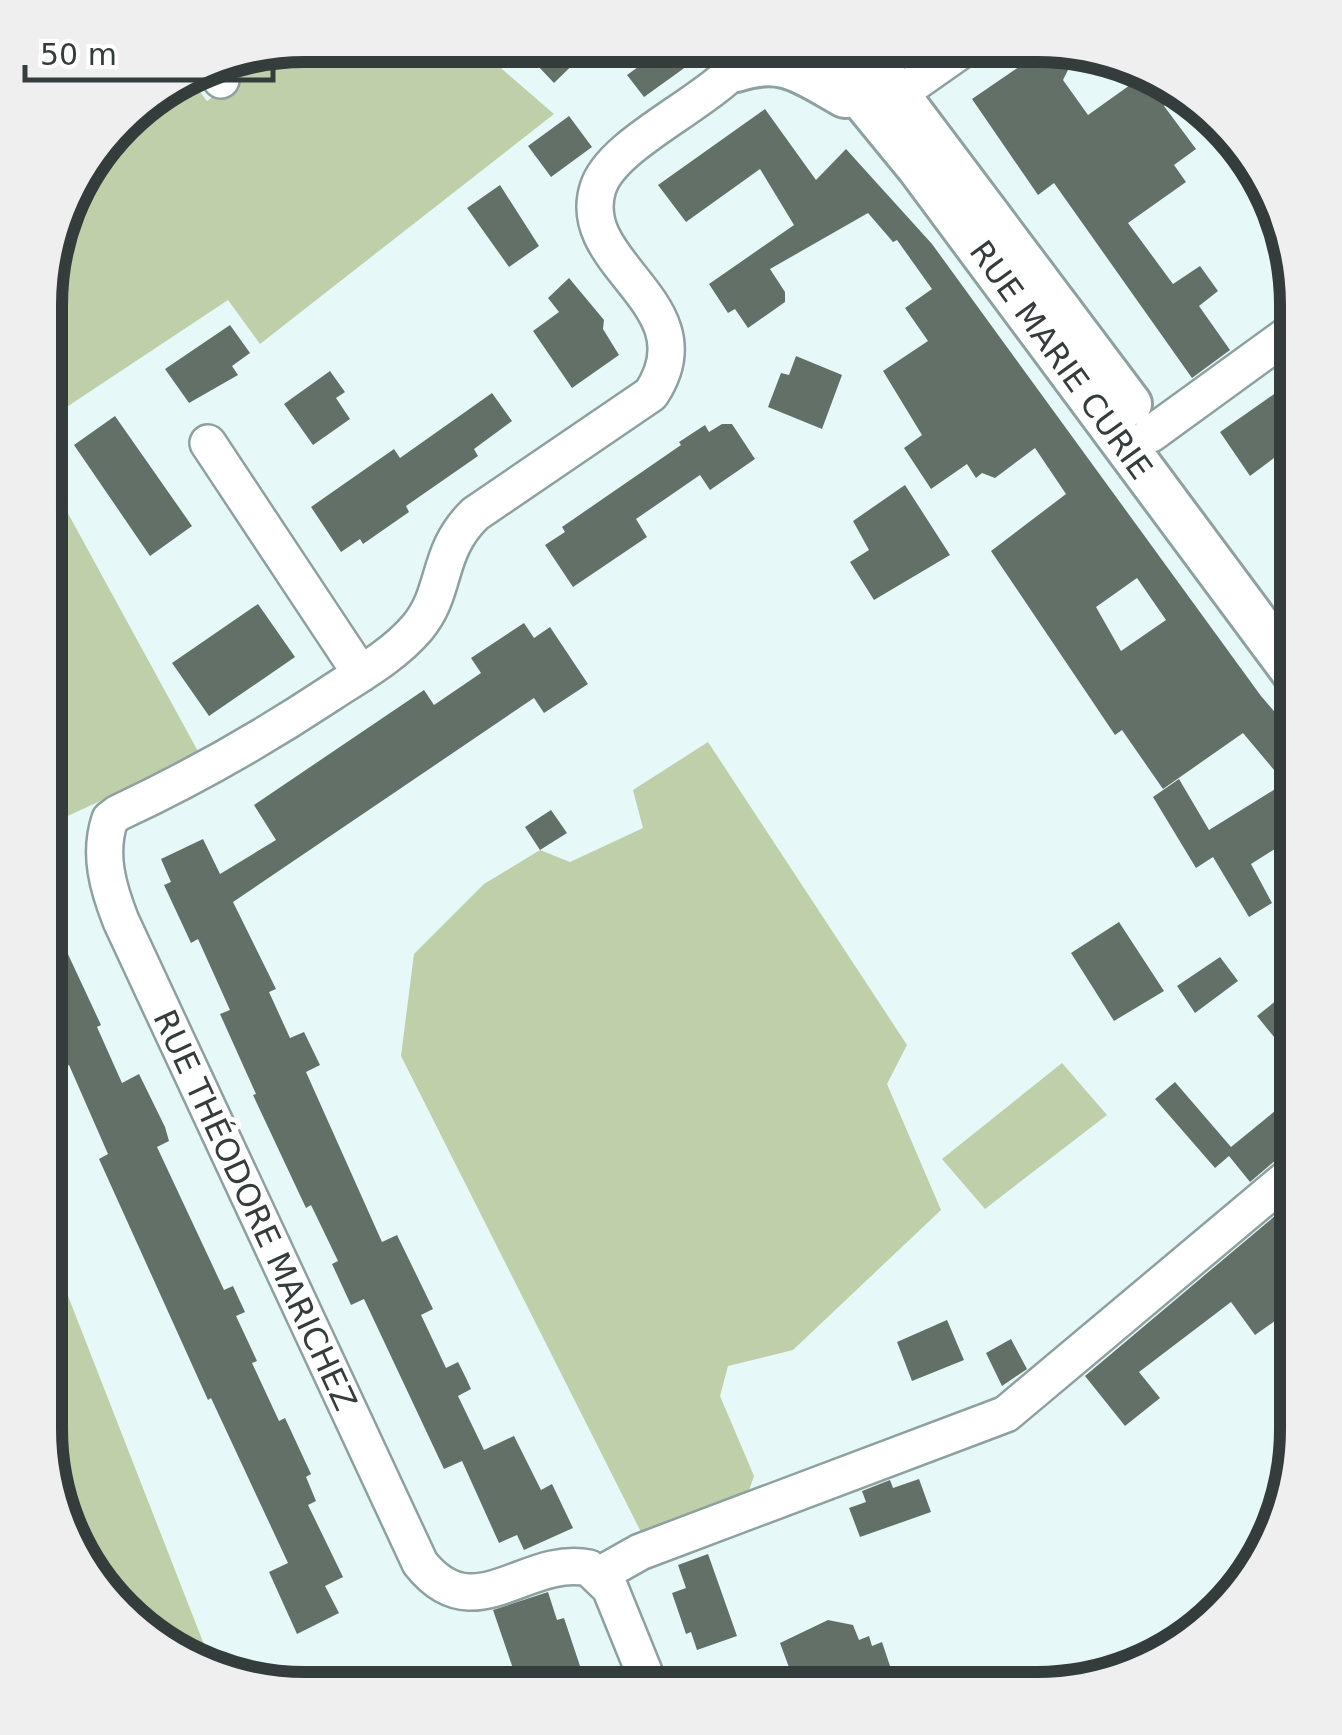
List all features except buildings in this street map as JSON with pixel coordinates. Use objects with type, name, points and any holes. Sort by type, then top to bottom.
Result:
[{"type":"street","name":"RUE THÉODORE MARICHEZ","points":[[600,1574],[589,1568],[560,1566],[498,1588],[463,1592],[432,1578],[420,1562],[113,900],[104,861],[110,819],[234,754],[398,646],[430,611],[446,551],[458,531],[475,514],[641,402],[662,378],[666,333],[597,226],[598,188],[617,158],[740,62]]},
{"type":"street","points":[[764,62],[791,64],[884,100],[943,62]]},
{"type":"street","name":"RUE MARIE CURIE","points":[[839,62],[884,100],[1151,434],[1280,606]]},
{"type":"street","name":"RUE MARIE CURIE","points":[[868,62],[884,100],[1280,654]]},
{"type":"street","name":"RUE MARIE CURIE","points":[[1151,434],[1280,340]]},
{"type":"street","points":[[208,444],[360,674]]},
{"type":"street","points":[[644,1672],[617,1602],[600,1574],[640,1552],[1006,1414],[1029,1400],[1279,1184]]},
{"type":"green space","points":[[500,62],[502,69],[554,114],[260,344],[228,300],[62,410],[65,274],[81,213],[113,158],[145,123],[197,88],[207,101],[250,70],[274,65]]},
{"type":"green space","points":[[62,502],[200,755],[62,819]]},
{"type":"green space","points":[[708,742],[907,1045],[887,1084],[941,1210],[793,1350],[728,1366],[720,1396],[754,1476],[746,1499],[641,1532],[401,1056],[414,954],[484,884],[540,850],[570,862],[643,828],[633,790]]},
{"type":"green space","points":[[1062,1063],[1107,1115],[985,1209],[942,1159]]},
{"type":"green space","points":[[62,1281],[206,1651],[171,1631],[123,1590],[81,1522],[71,1492],[62,1429]]}]
